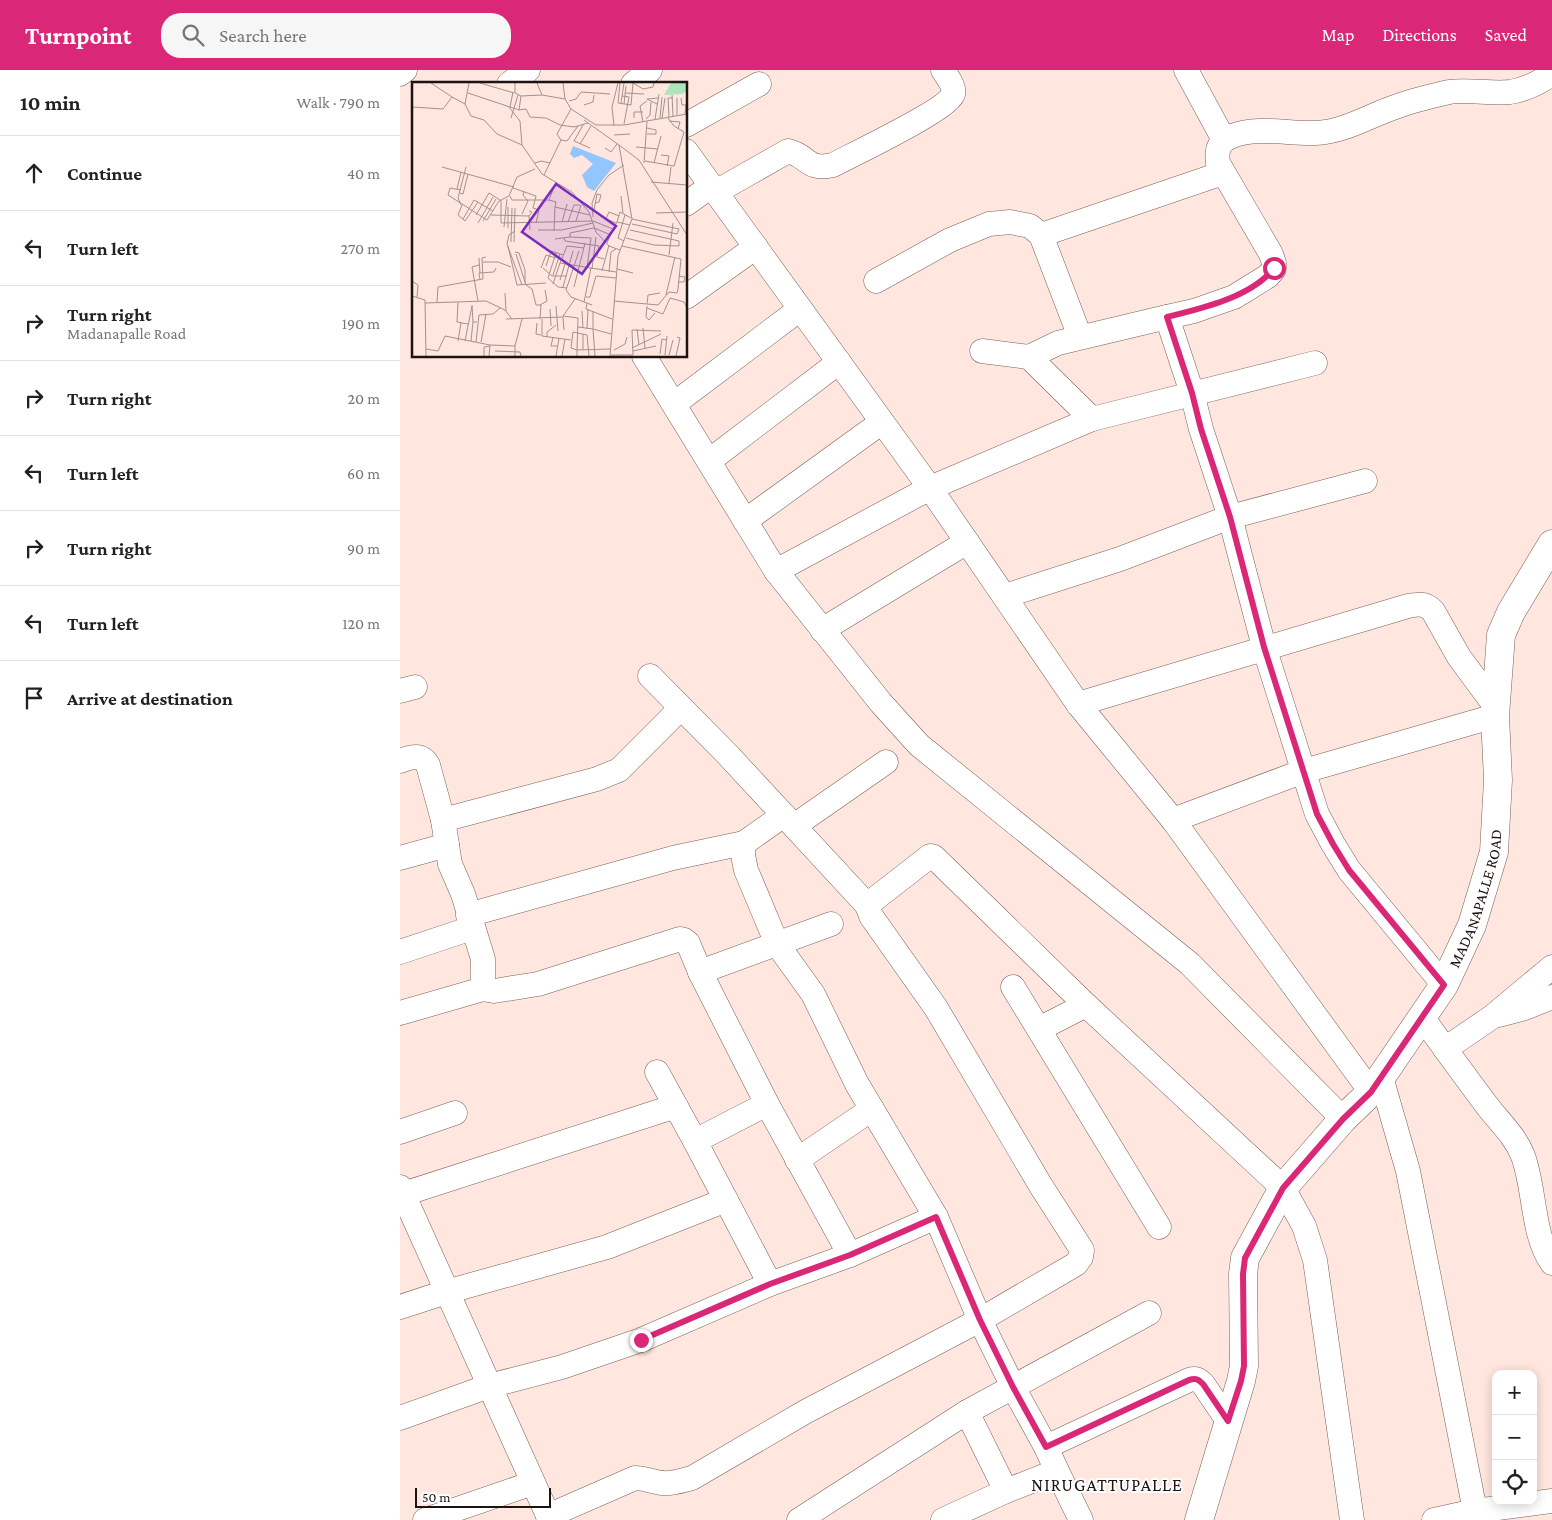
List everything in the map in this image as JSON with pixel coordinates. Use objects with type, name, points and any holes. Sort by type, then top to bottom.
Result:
[{"type":"main road","name":"MADANAPALLE ROAD","points":[[1199,1520],[1244,1366],[1243,1274],[1245,1258],[1283,1188],[1376,1084],[1444,985],[1472,925],[1494,852],[1498,780],[1495,711],[1501,636],[1512,612],[1552,544]]},
{"type":"street","points":[[400,74],[405,70]]},
{"type":"street","points":[[512,82],[528,70]]},
{"type":"street","points":[[688,203],[788,151],[795,153],[816,167],[833,165],[945,104],[953,94],[951,82],[943,70]]},
{"type":"street","points":[[1186,70],[1224,140]]},
{"type":"street","points":[[982,351],[1028,357],[1058,342],[1194,311],[1234,297],[1268,276],[1274,268],[1271,254],[1218,163],[1216,152],[1218,146],[1230,136],[1244,132],[1316,133],[1344,128],[1398,106],[1451,92],[1511,92],[1552,74]]},
{"type":"street","points":[[688,125],[759,84]]},
{"type":"street","points":[[688,154],[930,488],[1078,704],[1173,820],[1376,1084],[1408,1171],[1474,1511]]},
{"type":"street","points":[[1041,235],[1224,173]]},
{"type":"street","points":[[876,280],[950,240],[989,224],[1010,222],[1030,226],[1041,235],[1080,337]]},
{"type":"street","points":[[688,296],[756,247]]},
{"type":"street","points":[[674,404],[800,308]]},
{"type":"street","points":[[1167,317],[1230,517],[1264,647],[1317,814],[1349,870],[1444,985]]},
{"type":"street","points":[[1028,357],[1092,419]]},
{"type":"street","points":[[645,358],[776,571],[881,703],[919,745],[1190,964],[1343,1119]]},
{"type":"street","points":[[709,461],[839,362]]},
{"type":"street","points":[[776,571],[930,488],[1092,419],[1314,363]]},
{"type":"street","points":[[745,521],[882,422]]},
{"type":"street","points":[[1005,596],[1120,559],[1230,517],[1365,481]]},
{"type":"street","points":[[822,630],[967,542]]},
{"type":"street","points":[[1078,704],[1264,647],[1420,604],[1428,606],[1434,611],[1459,657],[1495,711],[1304,771],[1173,820]]},
{"type":"street","points":[[650,676],[789,820],[868,906],[871,916],[936,1008],[1041,1186],[1082,1250],[1081,1257],[1076,1264],[980,1320],[805,1412],[692,1478],[673,1483],[634,1478],[549,1518],[401,1192],[676,1106]]},
{"type":"street","points":[[443,820],[598,779],[619,770],[681,708]]},
{"type":"street","points":[[400,761],[415,756],[426,761],[443,820],[450,864],[463,894],[483,959],[483,989]]},
{"type":"street","points":[[400,952],[470,921],[673,858],[744,843],[789,820],[886,762]]},
{"type":"street","points":[[744,843],[743,855],[746,870],[777,944],[813,994],[857,1084],[936,1217],[980,1320],[1013,1387],[1046,1447],[1081,1520]]},
{"type":"street","points":[[400,858],[447,845]]},
{"type":"street","points":[[868,906],[926,857],[934,857],[1086,1005],[1283,1188],[1304,1226],[1314,1260],[1352,1520]]},
{"type":"street","points":[[700,972],[832,924]]},
{"type":"street","points":[[400,1014],[483,989],[494,991],[538,984],[680,939],[684,940],[688,943],[700,972],[767,1104],[850,1255]]},
{"type":"street","points":[[1446,1049],[1492,1017],[1552,967]]},
{"type":"street","points":[[1013,987],[1159,1227]]},
{"type":"street","points":[[1492,1017],[1524,1008],[1552,997]]},
{"type":"street","points":[[1039,1029],[1086,1005]]},
{"type":"street","points":[[1422,1017],[1517,1144],[1523,1156],[1529,1177],[1542,1243],[1552,1263]]},
{"type":"street","points":[[657,1072],[770,1284]]},
{"type":"street","points":[[695,1141],[767,1104]]},
{"type":"street","points":[[797,1160],[872,1109]]},
{"type":"street","points":[[400,1132],[455,1113]]},
{"type":"street","points":[[400,1307],[446,1292],[607,1247],[726,1200]]},
{"type":"street","points":[[400,1418],[489,1386],[562,1367],[641,1340],[770,1284],[850,1255],[936,1217]]},
{"type":"street","points":[[799,1520],[967,1412],[1149,1313]]},
{"type":"street","points":[[1046,1447],[1195,1378],[1203,1384],[1228,1421]]},
{"type":"street","points":[[967,1412],[1006,1491]]},
{"type":"street","points":[[943,1520],[1006,1491],[1057,1471]]},
{"type":"street","points":[[425,1520],[534,1483]]},
{"type":"street","points":[[1434,1520],[1474,1511],[1552,1500]]},
{"type":"district","name":"NIRUGATTUPALLE","points":[[1107,1485]]},
{"type":"route","points":[[641,1340],[770,1284],[850,1255],[936,1217],[980,1320],[1013,1387],[1046,1447],[1195,1378],[1203,1384],[1228,1421],[1244,1366],[1243,1274],[1245,1258],[1283,1188],[1343,1119],[1371,1092],[1380,1076],[1444,985],[1349,870],[1317,814],[1264,647],[1230,517],[1167,317],[1194,311],[1234,297],[1268,276],[1274,268]]}]
